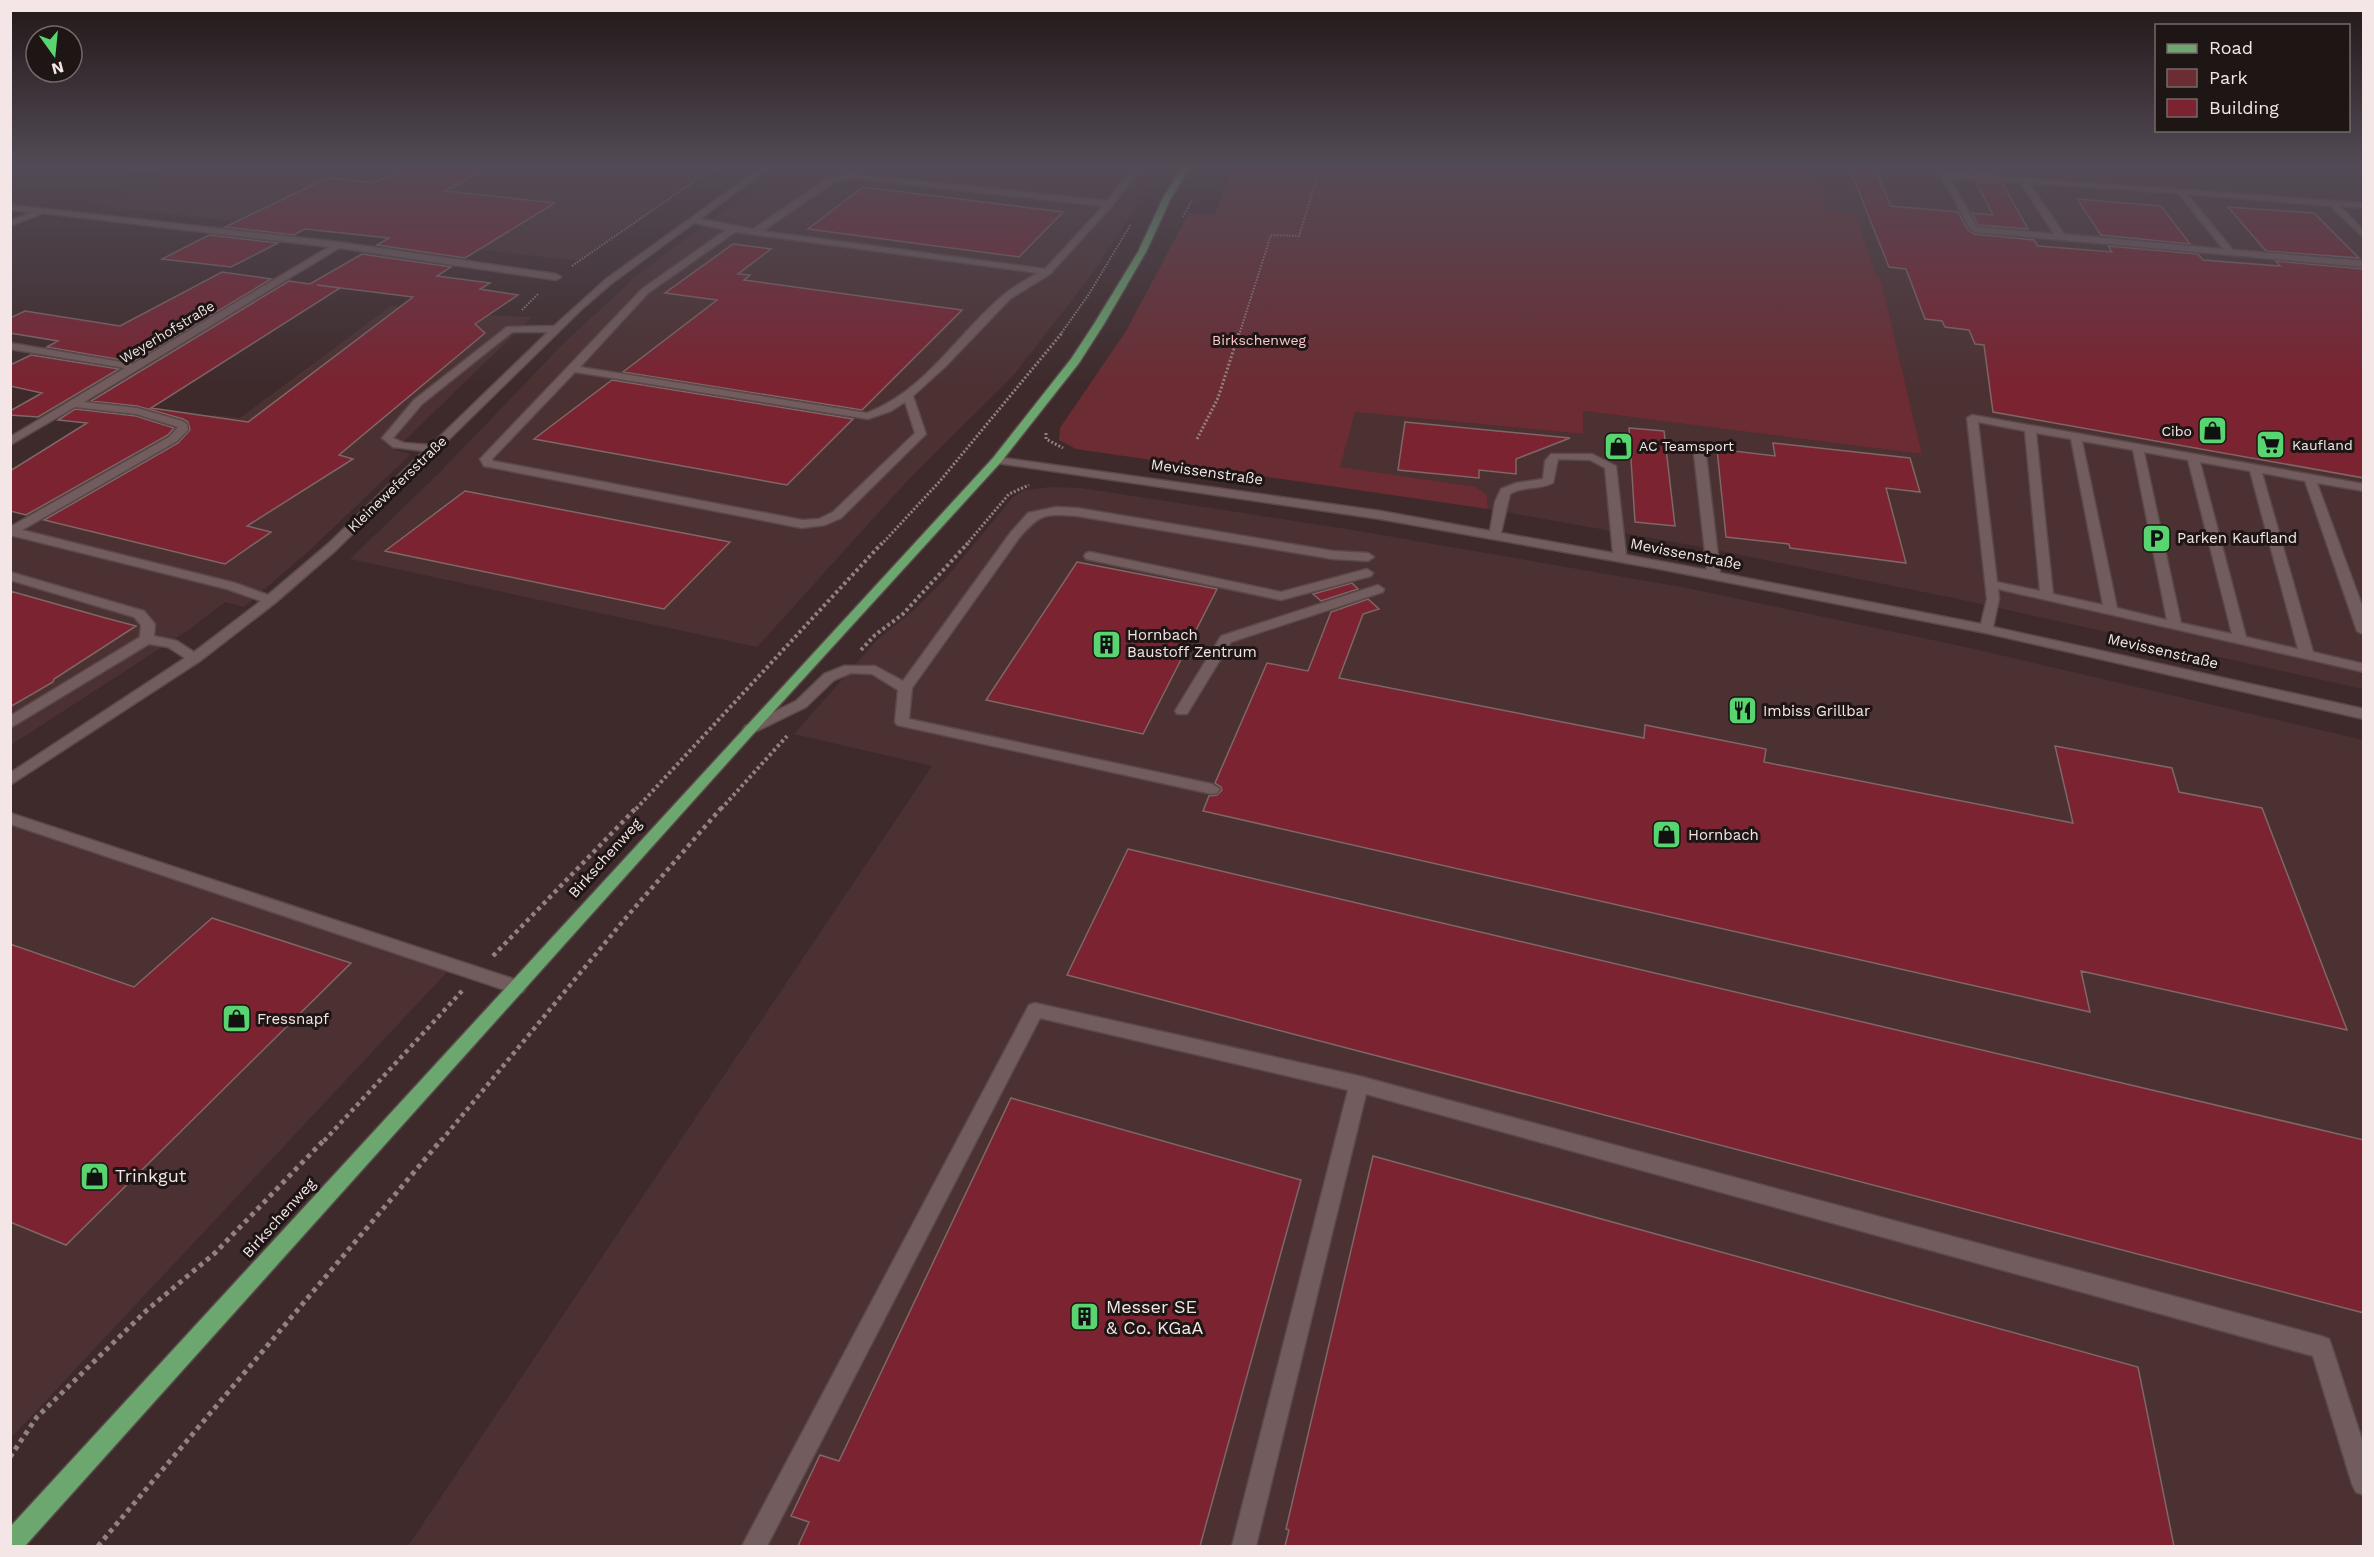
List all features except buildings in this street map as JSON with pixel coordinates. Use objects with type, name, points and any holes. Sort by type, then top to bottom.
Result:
[{"type":"main road","name":"Birkschenweg","points":[[10,1545],[997,460],[1076,361],[1100,324],[1148,240]]},
{"type":"street","points":[[293,240],[556,277]]},
{"type":"street","name":"Kleinewefersstraße","points":[[13,776],[195,658],[270,600],[332,547],[556,329],[609,281],[666,240]]},
{"type":"street","points":[[718,240],[645,291],[486,459],[488,464],[802,524],[821,522],[837,515],[921,434],[908,396]]},
{"type":"street","points":[[810,240],[1047,273]]},
{"type":"street","points":[[573,369],[868,416],[883,412],[908,396],[1008,295],[1047,273],[1077,240]]},
{"type":"street","points":[[2091,240],[2364,264]]},
{"type":"street","points":[[2220,240],[2230,252]]},
{"type":"street","name":"Weyerhofstraße","points":[[10,442],[338,245]]},
{"type":"street","points":[[434,448],[400,446],[387,438],[418,402],[510,329],[523,327],[556,329]]},
{"type":"street","points":[[10,346],[135,367]]},
{"type":"street","points":[[11,531],[173,439],[183,430],[183,426],[178,423],[136,411],[73,404]]},
{"type":"street","points":[[1986,629],[1993,599],[1972,418],[2364,489]]},
{"type":"street","points":[[2030,428],[2046,597]]},
{"type":"street","points":[[2076,437],[2111,612]]},
{"type":"street","points":[[2138,448],[2175,626]]},
{"type":"street","points":[[1700,454],[1714,576]]},
{"type":"street","points":[[1496,535],[1502,494],[1509,488],[1542,486],[1549,481],[1551,461],[1555,456],[1592,457],[1610,466],[1620,558]]},
{"type":"street","points":[[2193,458],[2240,640]]},
{"type":"street","name":"Mevissenstraße","points":[[997,460],[1380,515],[1620,558],[1986,629],[2364,714]]},
{"type":"street","points":[[2255,469],[2307,656]]},
{"type":"street","points":[[2310,479],[2364,631]]},
{"type":"street","points":[[1212,789],[902,722],[905,688],[1032,516],[1056,511],[1077,512],[1322,554],[1368,557]]},
{"type":"street","points":[[11,531],[231,586],[270,600]]},
{"type":"street","points":[[1090,556],[1281,596],[1367,573]]},
{"type":"street","points":[[10,576],[139,614],[148,624],[147,639]]},
{"type":"street","points":[[1991,585],[2364,668]]},
{"type":"street","points":[[1182,711],[1226,639],[1378,589]]},
{"type":"street","points":[[10,723],[147,639],[172,644],[195,658]]},
{"type":"street","points":[[750,729],[801,705],[829,678],[849,669],[875,670],[905,688]]},
{"type":"street","points":[[10,818],[517,987]]},
{"type":"street","points":[[754,1546],[1035,1010],[1359,1084],[2321,1347],[2364,1484]]},
{"type":"street","points":[[1244,1546],[1359,1084]]},
{"type":"path","points":[[567,319],[535,316],[522,310],[556,277],[610,240]]},
{"type":"path","points":[[10,1457],[37,1417],[147,1310],[215,1254],[344,1120],[570,874],[680,762],[940,481],[1051,348],[1089,294],[1121,240]]},
{"type":"path","points":[[1197,439],[1222,388],[1270,240]]},
{"type":"path","points":[[849,669],[866,642],[902,615],[999,507],[1006,494],[1022,487],[1044,482],[1057,467],[1066,450],[1046,439],[1046,432],[1051,428]]},
{"type":"path","points":[[98,1546],[227,1397],[611,936],[730,797],[790,733]]},
{"type":"shaded area","points":[[394,240],[610,240],[579,261]]},
{"type":"shaded area","points":[[685,240],[1115,240],[1092,274],[1013,376],[910,478],[757,647],[350,559],[440,472],[563,344],[635,277]]},
{"type":"shaded area","points":[[1848,240],[2363,240],[2363,689],[1958,599],[1696,546],[1488,509],[1487,495],[1339,467],[1355,412],[1583,434],[1583,411],[1922,454],[1880,278],[1876,277]]},
{"type":"shaded area","points":[[391,306],[444,313],[532,317],[395,450],[411,454],[310,550],[244,607],[225,602],[190,629],[11,745],[11,527],[213,415],[240,418]]},
{"type":"shaded area","points":[[1050,487],[1081,488],[1347,529],[1687,588],[1970,648],[2363,740],[2363,1546],[408,1546],[932,766],[794,734],[876,641],[914,610],[946,578],[1013,497],[1025,490]]},
{"type":"shaded area","points":[[11,825],[447,972],[11,1438]]},
{"type":"green space","points":[[1175,240],[1864,240],[1876,277],[1880,277],[1922,454],[1583,411],[1583,434],[1355,412],[1340,467],[1475,487],[1487,495],[1488,509],[1076,449],[1059,440],[1060,428],[1126,331]]},
{"type":"place","name":"Cibo","points":[[2213,431]]},
{"type":"place","name":"Kaufland","points":[[2271,445]]},
{"type":"place","name":"AC Teamsport","points":[[1618,446]]},
{"type":"place","name":"Parken Kaufland","points":[[2156,538]]},
{"type":"place","name":"Hornbach Baustoff Zentrum","points":[[1106,644]]},
{"type":"place","name":"Imbiss Grillbar","points":[[1742,711]]},
{"type":"place","name":"Hornbach","points":[[1667,835]]},
{"type":"place","name":"Fressnapf","points":[[236,1019]]},
{"type":"place","name":"Trinkgut","points":[[94,1176]]},
{"type":"place","name":"Messer SE & Co. KGaA","points":[[1085,1317]]}]
